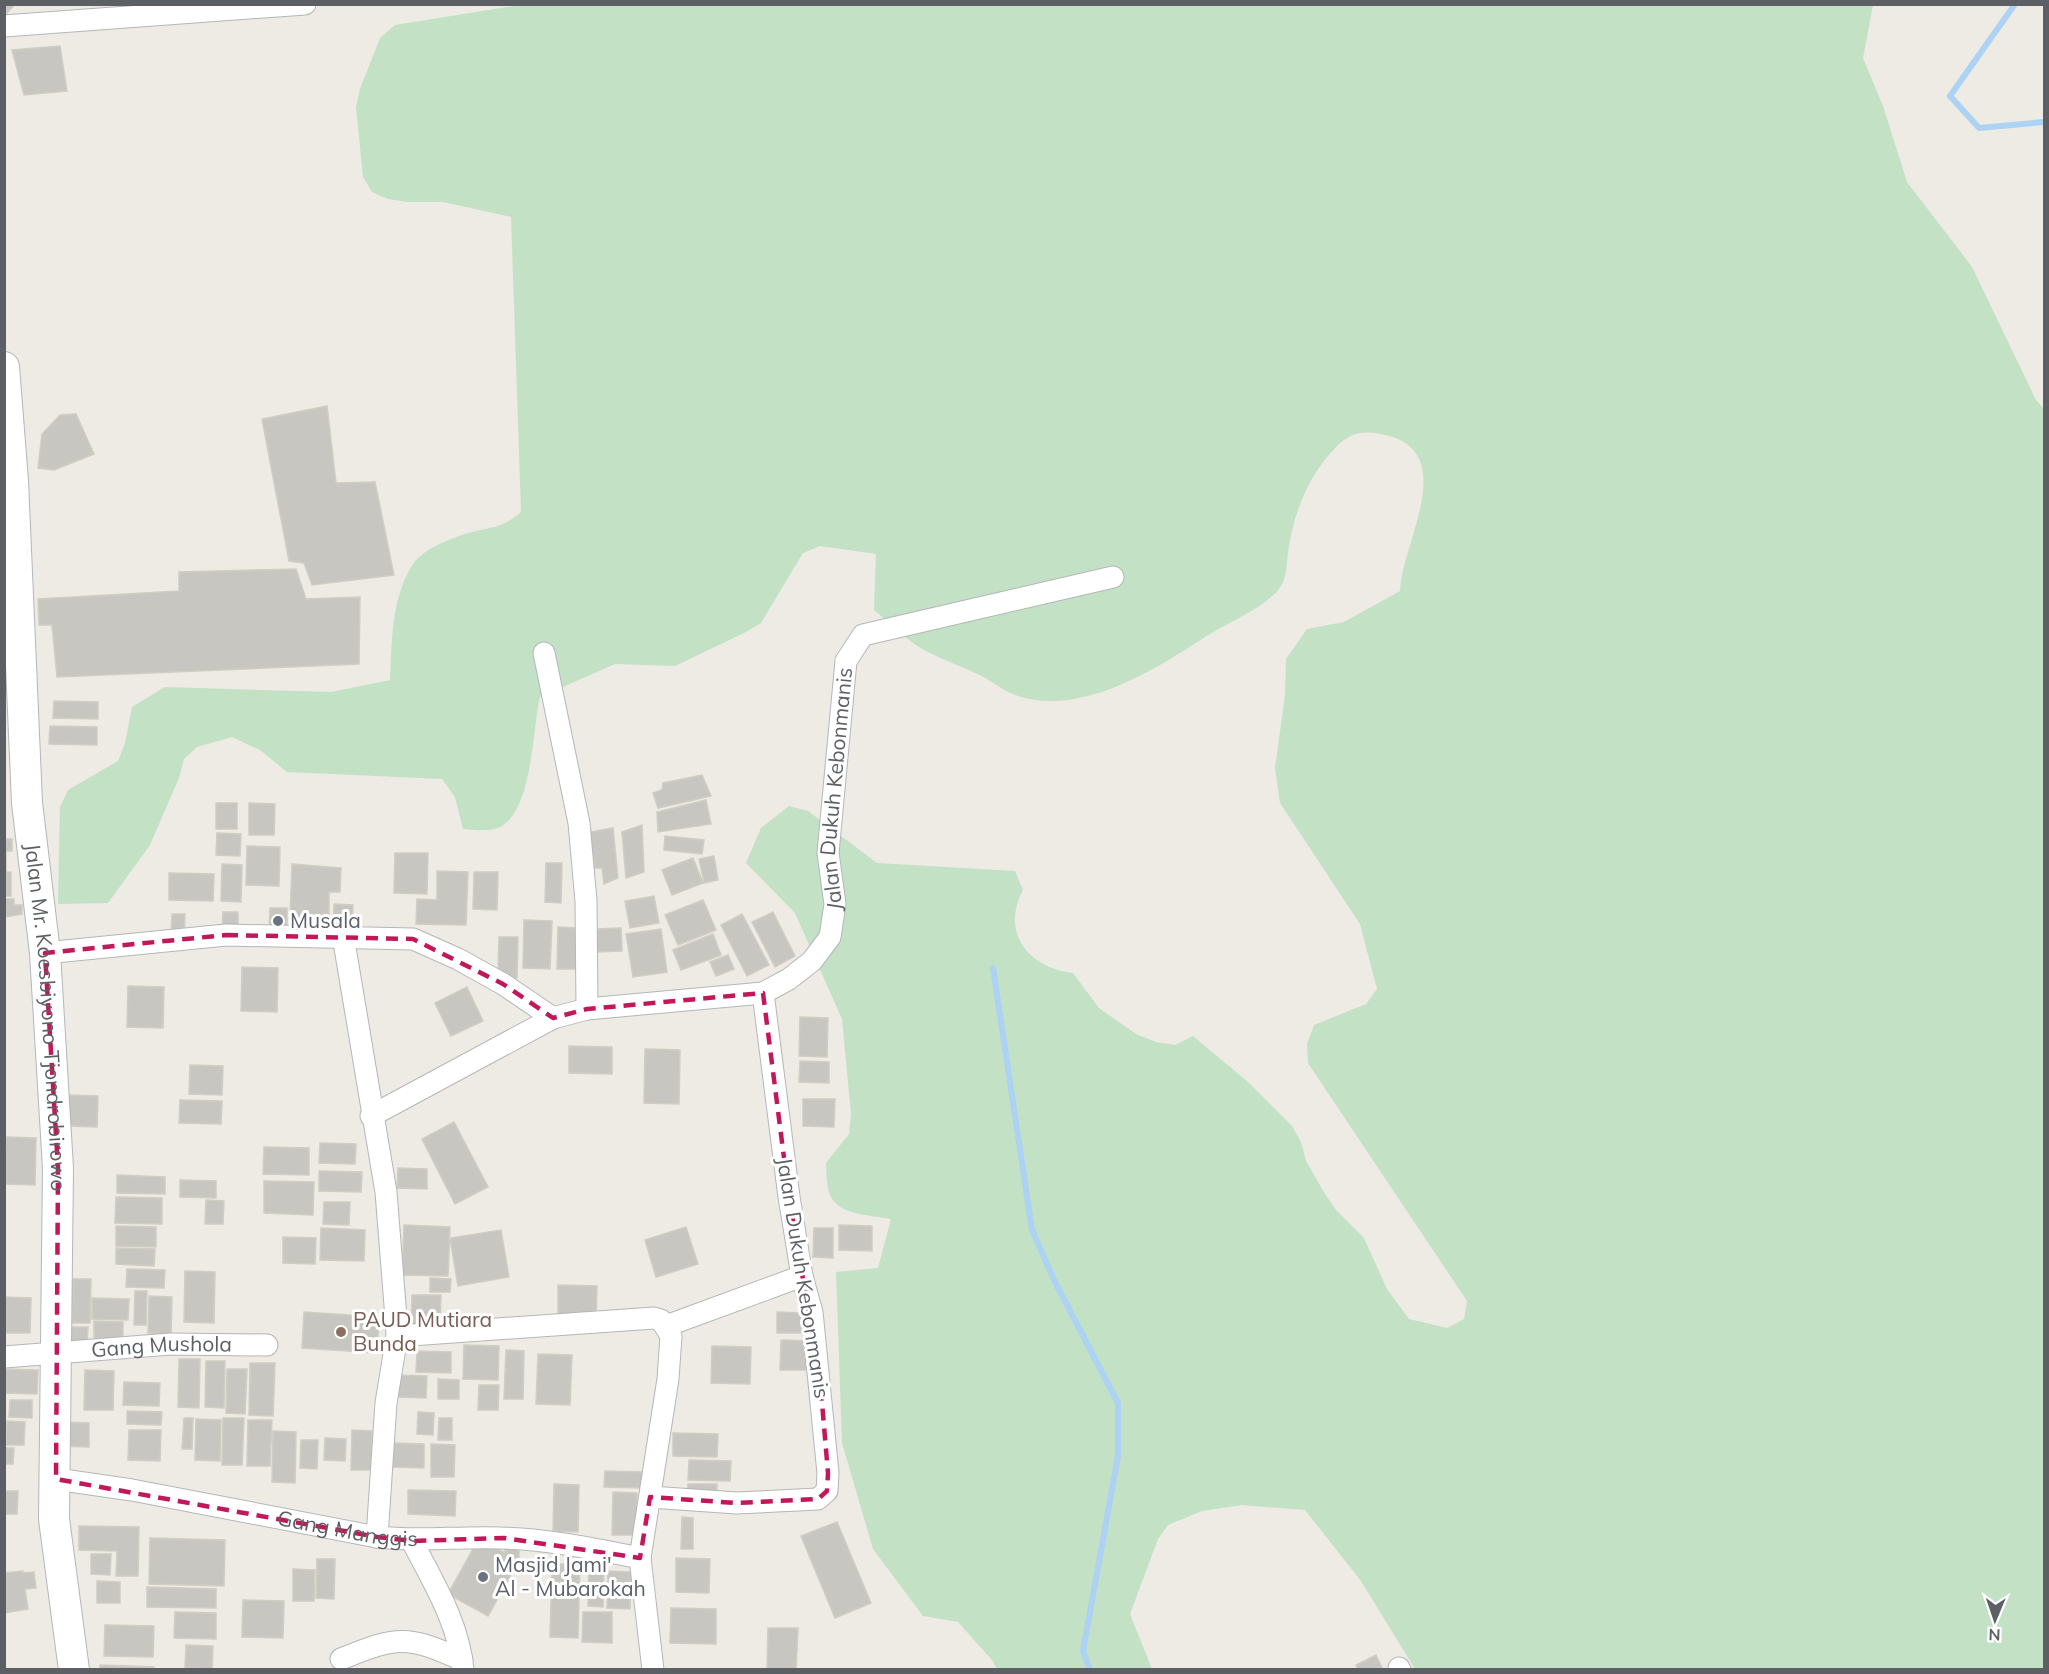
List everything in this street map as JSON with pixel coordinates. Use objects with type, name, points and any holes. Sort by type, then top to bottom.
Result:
[{"type":"main road","name":"Jalan Mr. Koesbiyono Tjondrobirowo","points":[[4,367],[27,803],[45,953],[58,1168],[54,1520],[74,1670]]},
{"type":"street","points":[[4,26],[305,4]]},
{"type":"street","name":"Jalan Dukuh Kebonmanis","points":[[371,1116],[553,1018],[587,1009],[764,993],[789,979],[812,961],[830,937],[835,904],[828,853],[846,662],[863,635],[1113,577]]},
{"type":"street","points":[[544,653],[579,823],[586,901],[587,1009]]},
{"type":"street","points":[[45,953],[226,935],[413,939],[458,959],[503,984],[553,1018]]},
{"type":"street","points":[[343,936],[371,1116],[386,1192],[397,1336],[386,1403],[377,1537]]},
{"type":"street","name":"Jalan Dukuh Kebonmanis","points":[[650,1497],[737,1503],[818,1499],[827,1491],[828,1473],[812,1312],[802,1276],[764,993]]},
{"type":"street","points":[[666,1326],[802,1276]]},
{"type":"street","points":[[397,1336],[654,1318],[661,1320],[666,1326],[671,1336],[668,1379],[640,1558],[653,1670]]},
{"type":"street","name":"Gang Mushola","points":[[4,1357],[171,1344],[267,1345]]},
{"type":"street","name":"Gang Manggis","points":[[56,1479],[132,1490],[377,1537],[412,1541],[504,1538],[601,1550],[640,1558]]},
{"type":"street","points":[[412,1541],[447,1609],[463,1665]]},
{"type":"street","points":[[341,1659],[378,1644],[405,1640],[426,1644],[463,1665]]},
{"type":"highlighted area","points":[[226,935],[413,939],[503,984],[553,1018],[587,1009],[763,993],[789,1197],[820,1379],[828,1473],[827,1491],[818,1499],[737,1503],[650,1497],[640,1558],[504,1538],[412,1541],[377,1537],[56,1479],[58,1168],[45,953]]},
{"type":"green space","points":[[526,4],[1873,5],[1863,58],[1883,106],[1907,182],[1972,267],[2036,400],[2044,409],[2044,1669],[1415,1669],[1361,1581],[1305,1510],[1242,1505],[1202,1511],[1168,1525],[1158,1539],[1130,1614],[1152,1669],[997,1669],[992,1660],[958,1622],[923,1616],[873,1549],[842,1443],[836,1272],[878,1268],[891,1219],[846,1210],[833,1200],[829,1192],[826,1163],[849,1134],[851,1114],[842,1019],[795,913],[746,863],[761,828],[789,806],[808,811],[877,863],[1015,871],[1023,890],[1015,920],[1017,934],[1023,946],[1032,956],[1057,970],[1073,973],[1099,1008],[1136,1034],[1156,1042],[1175,1045],[1193,1036],[1248,1082],[1292,1126],[1301,1142],[1306,1161],[1325,1194],[1336,1210],[1364,1238],[1387,1289],[1409,1319],[1447,1328],[1464,1319],[1467,1301],[1308,1063],[1307,1044],[1314,1025],[1366,1004],[1377,989],[1360,924],[1280,803],[1275,768],[1285,695],[1286,659],[1307,629],[1344,622],[1400,591],[1403,570],[1422,497],[1423,474],[1417,455],[1402,441],[1374,433],[1363,433],[1341,442],[1319,468],[1305,492],[1295,519],[1284,578],[1274,594],[1256,608],[1160,665],[1112,688],[1062,701],[1037,700],[1008,692],[982,676],[919,647],[874,610],[876,554],[820,546],[803,553],[761,623],[746,632],[675,666],[615,664],[540,697],[525,787],[511,818],[496,829],[463,829],[455,797],[442,779],[287,772],[260,750],[232,737],[197,747],[184,759],[179,778],[150,845],[108,903],[58,904],[60,807],[68,790],[118,761],[125,743],[132,707],[165,687],[331,692],[390,680],[396,608],[404,580],[415,561],[441,543],[500,525],[521,512],[511,217],[443,202],[407,202],[388,199],[372,192],[363,177],[356,107],[360,89],[380,38],[395,25]]},
{"type":"building","points":[[4,4],[15,4],[7,13]]},
{"type":"building","points":[[60,46],[67,91],[24,95],[12,50]]},
{"type":"building","points":[[327,406],[336,483],[375,482],[394,575],[312,585],[304,563],[289,561],[262,419]]},
{"type":"building","points":[[76,414],[94,454],[54,470],[38,468],[42,434],[60,415]]},
{"type":"building","points":[[296,569],[306,599],[360,597],[359,664],[57,677],[52,625],[39,625],[38,599],[179,591],[179,572]]},
{"type":"building","points":[[54,701],[98,702],[98,719],[53,718]]},
{"type":"building","points":[[50,726],[97,727],[97,745],[49,744]]},
{"type":"building","points":[[702,775],[711,796],[658,808],[653,793],[662,790],[663,783]]},
{"type":"building","points":[[706,800],[711,824],[658,832],[657,812]]},
{"type":"building","points":[[216,803],[237,803],[237,829],[216,829]]},
{"type":"building","points":[[249,803],[275,804],[274,835],[249,835]]},
{"type":"building","points":[[642,825],[644,872],[626,878],[622,832]]},
{"type":"building","points":[[613,828],[618,878],[604,884],[602,868],[595,868],[590,832]]},
{"type":"building","points":[[217,833],[241,834],[240,856],[216,855]]},
{"type":"building","points":[[665,836],[704,840],[702,854],[664,850]]},
{"type":"building","points":[[4,839],[12,839],[12,851],[6,851],[6,872]]},
{"type":"building","points":[[247,846],[280,847],[279,886],[246,885]]},
{"type":"building","points":[[395,853],[428,853],[427,894],[394,893]]},
{"type":"building","points":[[714,856],[718,880],[704,883],[699,859]]},
{"type":"building","points":[[693,858],[703,883],[672,895],[662,870]]},
{"type":"building","points":[[546,863],[562,863],[561,903],[545,902]]},
{"type":"building","points":[[222,864],[242,865],[241,902],[221,901]]},
{"type":"building","points":[[292,864],[341,868],[340,892],[329,892],[329,920],[290,918]]},
{"type":"building","points":[[437,871],[468,872],[466,925],[416,924],[417,899],[437,900]]},
{"type":"building","points":[[4,872],[11,872],[11,896],[4,896]]},
{"type":"building","points":[[474,872],[498,872],[497,910],[473,909]]},
{"type":"building","points":[[169,873],[214,874],[213,901],[169,900]]},
{"type":"building","points":[[654,896],[659,923],[630,928],[625,901]]},
{"type":"building","points":[[4,899],[14,899],[14,905],[22,905],[22,914],[4,917]]},
{"type":"building","points":[[703,900],[716,930],[678,945],[665,915]]},
{"type":"building","points":[[334,904],[353,905],[352,934],[333,934]]},
{"type":"building","name":"Musala","points":[[270,908],[287,908],[287,934],[269,933]]},
{"type":"building","points":[[223,912],[238,912],[238,934],[222,934]]},
{"type":"building","points":[[773,912],[795,956],[775,967],[752,922]]},
{"type":"building","points":[[172,914],[185,914],[184,938],[171,938]]},
{"type":"building","points":[[742,914],[769,965],[747,976],[721,925]]},
{"type":"building","points":[[524,920],[552,921],[550,969],[523,968]]},
{"type":"building","points":[[558,927],[577,928],[576,969],[557,969]]},
{"type":"building","points":[[621,928],[622,951],[596,952],[595,929]]},
{"type":"building","points":[[661,929],[667,972],[633,977],[626,934]]},
{"type":"building","points":[[713,934],[721,955],[681,970],[673,950]]},
{"type":"building","points":[[499,937],[518,937],[517,978],[498,977]]},
{"type":"building","points":[[728,955],[734,969],[716,976],[710,962]]},
{"type":"building","points":[[242,967],[278,968],[277,1012],[241,1011]]},
{"type":"building","points":[[128,986],[164,987],[163,1028],[127,1027]]},
{"type":"building","points":[[467,987],[483,1021],[451,1036],[435,1003]]},
{"type":"building","points":[[800,1017],[828,1018],[827,1057],[799,1056]]},
{"type":"building","points":[[569,1046],[612,1047],[612,1074],[569,1073]]},
{"type":"building","points":[[645,1049],[680,1050],[679,1104],[644,1103]]},
{"type":"building","points":[[800,1061],[829,1062],[829,1083],[799,1082]]},
{"type":"building","points":[[190,1065],[223,1066],[222,1095],[189,1094]]},
{"type":"building","points":[[67,1095],[98,1096],[97,1127],[66,1126]]},
{"type":"building","points":[[803,1099],[835,1099],[834,1127],[803,1126]]},
{"type":"building","points":[[180,1100],[222,1101],[221,1124],[179,1123]]},
{"type":"building","points":[[454,1122],[488,1187],[455,1204],[422,1139]]},
{"type":"building","points":[[6,1137],[36,1138],[35,1185],[5,1184]]},
{"type":"building","points":[[320,1143],[356,1144],[355,1164],[319,1163]]},
{"type":"building","points":[[264,1147],[309,1148],[309,1175],[263,1174]]},
{"type":"building","points":[[398,1168],[427,1169],[427,1189],[397,1188]]},
{"type":"building","points":[[319,1171],[362,1172],[361,1192],[319,1191]]},
{"type":"building","points":[[117,1175],[165,1177],[165,1194],[117,1193]]},
{"type":"building","points":[[180,1180],[216,1181],[216,1198],[180,1197]]},
{"type":"building","points":[[264,1181],[314,1182],[313,1215],[264,1213]]},
{"type":"building","points":[[116,1197],[162,1198],[162,1224],[115,1223]]},
{"type":"building","points":[[206,1200],[224,1201],[223,1224],[205,1224]]},
{"type":"building","points":[[324,1202],[350,1202],[349,1225],[323,1224]]},
{"type":"building","points":[[404,1225],[450,1227],[448,1276],[402,1275]]},
{"type":"building","points":[[839,1225],[872,1226],[872,1251],[839,1250]]},
{"type":"building","points":[[116,1226],[156,1227],[156,1247],[116,1246]]},
{"type":"building","points":[[686,1227],[698,1264],[656,1277],[645,1240]]},
{"type":"building","points":[[321,1228],[365,1230],[364,1261],[320,1260]]},
{"type":"building","points":[[814,1228],[833,1228],[833,1258],[813,1257]]},
{"type":"building","points":[[501,1230],[509,1277],[458,1286],[450,1238]]},
{"type":"building","points":[[283,1237],[316,1238],[315,1264],[283,1263]]},
{"type":"building","points":[[116,1248],[155,1249],[154,1266],[116,1264]]},
{"type":"building","points":[[127,1269],[165,1270],[164,1288],[126,1287]]},
{"type":"building","points":[[185,1271],[215,1272],[214,1323],[184,1322]]},
{"type":"building","points":[[430,1278],[451,1279],[450,1292],[430,1292]]},
{"type":"building","points":[[73,1279],[91,1279],[90,1323],[72,1323]]},
{"type":"building","points":[[558,1285],[597,1286],[596,1320],[558,1320]]},
{"type":"building","points":[[135,1291],[147,1291],[146,1325],[134,1325]]},
{"type":"building","points":[[412,1295],[441,1295],[440,1329],[411,1328]]},
{"type":"building","points":[[149,1296],[172,1297],[171,1334],[148,1333]]},
{"type":"building","points":[[4,1297],[31,1298],[30,1333],[4,1333]]},
{"type":"building","points":[[92,1298],[129,1299],[128,1320],[92,1319]]},
{"type":"building","name":"PAUD Mutiara Bunda","points":[[304,1312],[379,1317],[377,1353],[302,1348]]},
{"type":"building","points":[[777,1312],[804,1313],[803,1333],[777,1333]]},
{"type":"building","points":[[94,1321],[123,1322],[123,1339],[94,1338]]},
{"type":"building","points":[[70,1327],[88,1327],[87,1345],[70,1344]]},
{"type":"building","points":[[781,1340],[811,1341],[810,1370],[780,1370]]},
{"type":"building","points":[[464,1345],[499,1346],[498,1380],[463,1379]]},
{"type":"building","points":[[712,1346],[751,1347],[750,1384],[711,1383]]},
{"type":"building","points":[[506,1350],[524,1351],[523,1399],[504,1399]]},
{"type":"building","points":[[417,1351],[451,1352],[451,1373],[416,1372]]},
{"type":"building","points":[[538,1354],[572,1355],[570,1405],[536,1404]]},
{"type":"building","points":[[179,1359],[200,1359],[199,1408],[178,1407]]},
{"type":"building","points":[[206,1361],[225,1361],[224,1408],[205,1407]]},
{"type":"building","points":[[250,1363],[275,1363],[273,1416],[249,1415]]},
{"type":"building","points":[[4,1369],[38,1370],[37,1394],[5,1393],[4,1406]]},
{"type":"building","points":[[227,1369],[247,1369],[245,1414],[226,1413]]},
{"type":"building","points":[[85,1370],[114,1371],[113,1410],[84,1410]]},
{"type":"building","points":[[396,1375],[427,1376],[426,1398],[395,1397]]},
{"type":"building","points":[[438,1379],[459,1380],[459,1399],[438,1399]]},
{"type":"building","points":[[124,1382],[160,1383],[159,1406],[123,1405]]},
{"type":"building","points":[[479,1385],[499,1385],[498,1410],[478,1410]]},
{"type":"building","points":[[10,1400],[32,1400],[32,1418],[9,1417]]},
{"type":"building","points":[[127,1411],[162,1412],[161,1425],[127,1424]]},
{"type":"building","points":[[418,1412],[434,1413],[433,1435],[417,1434]]},
{"type":"building","points":[[184,1418],[193,1418],[192,1449],[182,1449]]},
{"type":"building","points":[[223,1418],[244,1418],[242,1465],[222,1465]]},
{"type":"building","points":[[439,1418],[452,1418],[452,1440],[438,1440]]},
{"type":"building","points":[[196,1419],[221,1420],[220,1461],[195,1460]]},
{"type":"building","points":[[248,1420],[272,1420],[270,1466],[247,1466]]},
{"type":"building","points":[[7,1421],[25,1422],[24,1445],[6,1445]]},
{"type":"building","points":[[59,1422],[89,1423],[89,1447],[58,1446]]},
{"type":"building","points":[[129,1430],[161,1430],[160,1461],[128,1460]]},
{"type":"building","points":[[352,1430],[372,1431],[371,1470],[351,1470]]},
{"type":"building","points":[[273,1431],[296,1432],[295,1483],[272,1482]]},
{"type":"building","points":[[673,1433],[718,1434],[717,1457],[673,1456]]},
{"type":"building","points":[[325,1438],[346,1439],[345,1461],[324,1460]]},
{"type":"building","points":[[301,1440],[318,1440],[317,1469],[300,1468]]},
{"type":"building","points":[[392,1443],[424,1444],[424,1468],[391,1467]]},
{"type":"building","points":[[431,1444],[455,1445],[454,1477],[431,1477]]},
{"type":"building","points":[[4,1448],[14,1448],[13,1464],[4,1464]]},
{"type":"building","points":[[689,1460],[731,1461],[730,1481],[688,1480]]},
{"type":"building","points":[[605,1471],[643,1472],[643,1488],[604,1487]]},
{"type":"building","points":[[554,1484],[579,1485],[578,1532],[553,1531]]},
{"type":"building","points":[[688,1484],[717,1484],[717,1499],[687,1498]]},
{"type":"building","points":[[408,1490],[456,1491],[455,1516],[408,1514]]},
{"type":"building","points":[[4,1491],[18,1491],[17,1514],[4,1514]]},
{"type":"building","points":[[613,1492],[637,1493],[636,1535],[612,1535]]},
{"type":"building","points":[[682,1517],[693,1518],[693,1549],[681,1549]]},
{"type":"building","points":[[837,1522],[871,1603],[835,1618],[801,1536]]},
{"type":"building","points":[[79,1526],[139,1527],[138,1576],[116,1576],[117,1551],[79,1550]]},
{"type":"building","points":[[150,1538],[225,1540],[224,1586],[149,1584]]},
{"type":"building","name":"Masjid Jami' Al - Mubarokah","points":[[479,1538],[505,1553],[505,1543],[519,1544],[519,1561],[488,1616],[448,1594]]},
{"type":"building","points":[[91,1554],[111,1554],[110,1575],[91,1574]]},
{"type":"building","points":[[676,1558],[710,1559],[709,1593],[676,1592]]},
{"type":"building","points":[[317,1559],[335,1559],[334,1599],[316,1598]]},
{"type":"building","points":[[552,1564],[580,1564],[578,1638],[550,1637]]},
{"type":"building","points":[[589,1567],[604,1567],[603,1607],[588,1606]]},
{"type":"building","points":[[293,1569],[315,1570],[314,1601],[293,1601]]},
{"type":"building","points":[[23,1571],[23,1573],[34,1572],[36,1588],[25,1589],[28,1609],[4,1613],[4,1573]]},
{"type":"building","points":[[608,1571],[631,1572],[630,1609],[607,1608]]},
{"type":"building","points":[[97,1581],[120,1582],[120,1603],[97,1603]]},
{"type":"building","points":[[147,1587],[216,1589],[216,1608],[147,1607]]},
{"type":"building","points":[[243,1600],[284,1601],[283,1638],[242,1637]]},
{"type":"building","points":[[671,1608],[716,1609],[716,1644],[670,1643]]},
{"type":"building","points":[[175,1612],[216,1613],[216,1639],[174,1638]]},
{"type":"building","points":[[583,1612],[612,1612],[612,1643],[582,1642]]},
{"type":"building","points":[[105,1625],[154,1626],[153,1657],[104,1656]]},
{"type":"building","points":[[768,1628],[798,1628],[796,1670],[767,1670]]},
{"type":"building","points":[[186,1645],[213,1646],[212,1669],[185,1668]]},
{"type":"building","points":[[1376,1655],[1383,1670],[1358,1670],[1356,1665]]},
{"type":"building","points":[[100,1665],[154,1667],[154,1670],[100,1670]]},
{"type":"waterway","points":[[2015,4],[1950,96],[1979,128],[2044,122]]},
{"type":"waterway","points":[[993,968],[1032,1230],[1055,1282],[1118,1403],[1118,1456],[1083,1651],[1090,1670]]},
{"type":"place","name":"Musala","points":[[278,921]]},
{"type":"place","name":"PAUD Mutiara Bunda","points":[[341,1332]]},
{"type":"place","name":"Masjid Jami' Al - Mubarokah","points":[[483,1577]]}]
